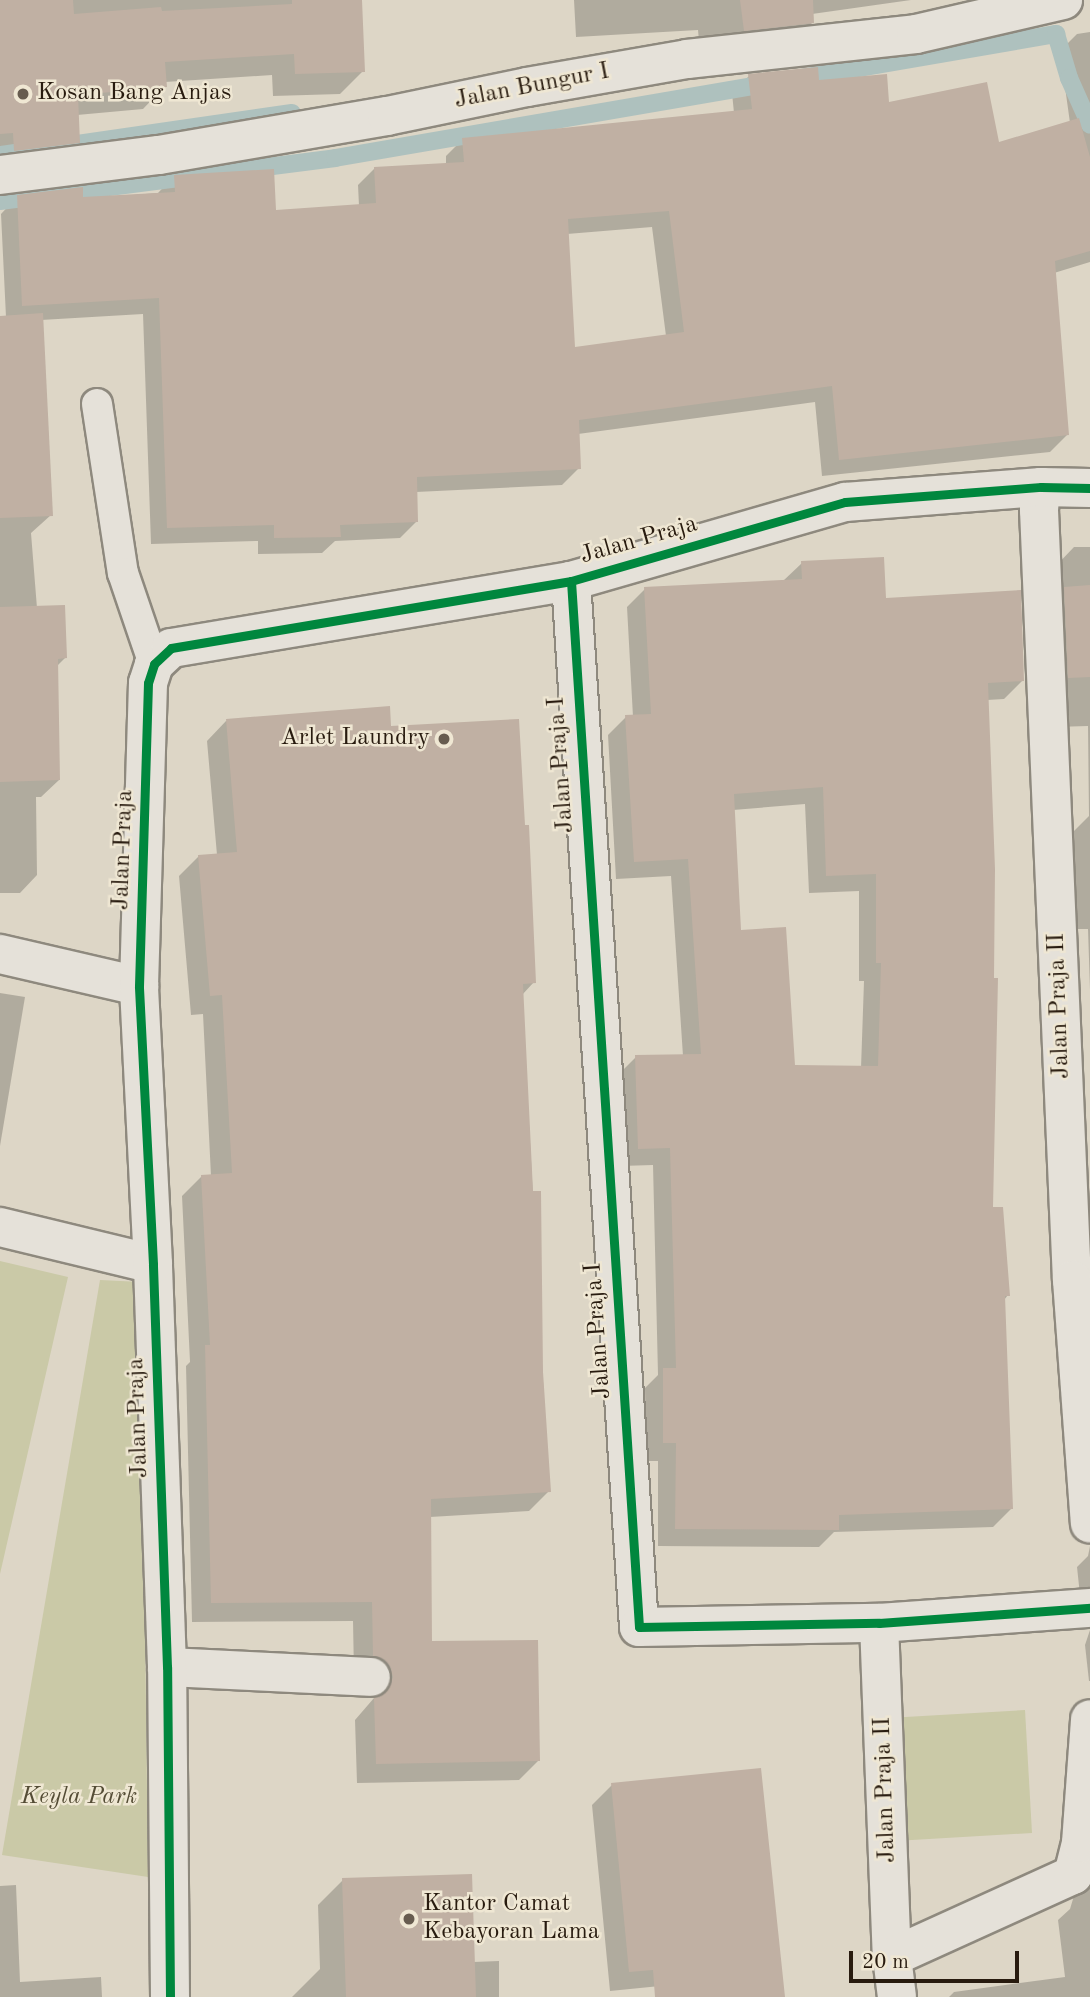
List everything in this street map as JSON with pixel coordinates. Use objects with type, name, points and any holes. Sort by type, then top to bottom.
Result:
[{"type":"street","name":"Jalan Bungur I","points":[[0,175],[159,155],[360,121],[687,59],[916,34],[1063,0]]},
{"type":"street","name":"Jalan Praja","points":[[170,1997],[167,1667],[153,1264],[139,986],[148,683],[153,664],[171,648],[571,581],[845,502],[1041,487],[1090,488]]},
{"type":"street","name":"Jalan Praja II","points":[[1041,487],[1039,510],[1072,1280],[1090,1523]]},
{"type":"street","name":"Jalan Praja I","points":[[571,581],[638,1625],[643,1629],[879,1623],[1090,1608]]},
{"type":"street","points":[[0,954],[139,986]]},
{"type":"street","points":[[0,1227],[153,1264]]},
{"type":"street","name":"Jalan Praja II","points":[[879,1623],[892,1957],[897,1997]]},
{"type":"street","points":[[167,1667],[371,1677]]},
{"type":"street","points":[[892,1957],[1073,1875],[1081,1843],[1090,1719]]},
{"type":"lane","points":[[97,404],[122,573],[153,664]]},
{"type":"green space","points":[[0,1261],[68,1277],[0,1574]]},
{"type":"green space","name":"Keyla Park","points":[[100,1280],[141,1282],[148,1877],[2,1855]]},
{"type":"green space","points":[[1025,1710],[1032,1833],[895,1841],[888,1718]]},
{"type":"building","points":[[0,0],[73,0],[74,14],[161,7],[162,11],[292,4],[292,0],[362,0],[365,72],[295,74],[294,54],[165,62],[167,87],[78,95],[80,143],[14,151],[13,133],[0,134]]},
{"type":"building","points":[[740,0],[813,0],[814,23],[744,31]]},
{"type":"building","points":[[818,67],[819,80],[887,74],[889,102],[987,82],[999,142],[1079,118],[1090,157],[1090,251],[1055,261],[1069,435],[839,460],[832,386],[579,420],[581,469],[417,477],[418,522],[340,525],[341,537],[274,538],[274,525],[167,528],[159,298],[22,306],[17,195],[83,187],[83,197],[175,192],[174,175],[274,169],[276,210],[376,203],[374,167],[464,162],[462,138],[752,109],[748,74]],"holes":[[[669,211],[684,332],[575,347],[568,219]]]},
{"type":"building","points":[[43,313],[53,516],[0,518],[0,316]]},
{"type":"building","points":[[884,557],[886,598],[1021,590],[1024,681],[988,683],[995,869],[994,978],[998,978],[993,1207],[1003,1207],[1010,1296],[1005,1296],[1013,1509],[839,1515],[839,1530],[675,1529],[676,1443],[663,1443],[663,1368],[676,1368],[670,1148],[638,1149],[635,1055],[701,1054],[688,859],[634,862],[625,715],[651,714],[644,587],[802,579],[801,561]],"holes":[[[823,787],[826,876],[876,874],[876,963],[881,963],[878,1066],[795,1065],[786,927],[741,930],[734,794]]]},
{"type":"building","points":[[1090,585],[1090,677],[1068,678],[1064,587]]},
{"type":"building","points":[[65,605],[67,658],[58,659],[60,780],[0,782],[0,607]]},
{"type":"building","points":[[390,706],[391,726],[519,719],[525,825],[529,825],[536,983],[523,984],[533,1191],[541,1191],[543,1372],[551,1492],[431,1499],[432,1641],[538,1640],[540,1761],[376,1764],[374,1698],[389,1689],[393,1677],[390,1666],[383,1659],[373,1656],[372,1602],[211,1603],[205,1345],[210,1345],[201,1175],[232,1173],[222,995],[210,996],[198,855],[237,852],[226,719]]},
{"type":"building","points":[[761,1768],[785,1997],[655,1997],[653,1970],[629,1972],[611,1783]]},
{"type":"building","name":"Kantor Camat Kebayoran Lama","points":[[472,1874],[476,1997],[346,1997],[342,1878]]},
{"type":"waterway","points":[[0,201],[335,158],[1056,34],[1069,78],[1090,125]]},
{"type":"waterway","points":[[0,155],[292,113]]},
{"type":"cycle path","points":[[170,1997],[167,1667],[153,1264],[139,986],[148,683],[154,664],[171,648],[571,581],[845,502],[1041,487],[1090,488]]},
{"type":"cycle path","points":[[571,581],[639,1627],[879,1623],[1090,1608]]},
{"type":"place","name":"Kosan Bang Anjas","points":[[23,94]]},
{"type":"place","name":"Arlet Laundry","points":[[444,739]]},
{"type":"place","name":"Kantor Camat Kebayoran Lama","points":[[409,1919]]}]
